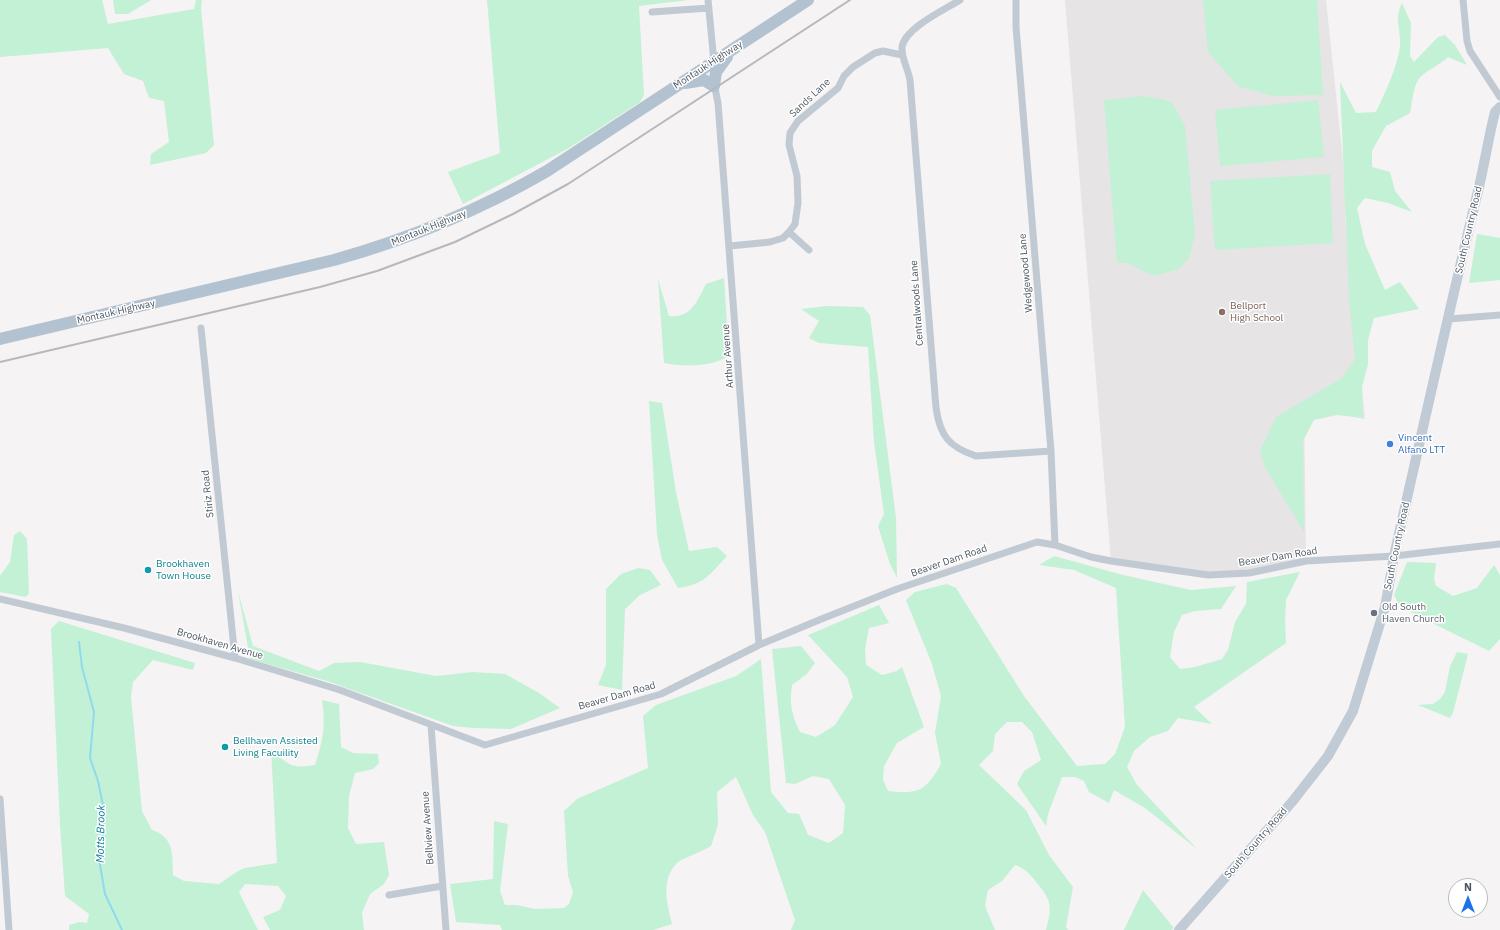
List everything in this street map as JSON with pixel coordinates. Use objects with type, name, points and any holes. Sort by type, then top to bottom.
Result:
[{"type":"main road","name":"Montauk Highway","points":[[0,339],[334,260],[418,233],[462,215],[534,178],[808,0]]},
{"type":"main road","points":[[679,84],[701,80],[707,81],[714,86],[717,69],[738,46]]},
{"type":"main road","name":"South Country Road","points":[[1179,930],[1287,807],[1328,756],[1353,711],[1385,606],[1394,556],[1495,112],[1500,107]]},
{"type":"street","points":[[902,55],[902,45],[910,31],[960,0]]},
{"type":"street","name":"Wedgewood Lane","points":[[1016,0],[1017,35],[1051,451],[1055,545]]},
{"type":"street","points":[[1464,0],[1467,41],[1470,51],[1500,96]]},
{"type":"street","points":[[652,12],[708,4]]},
{"type":"street","name":"Arthur Avenue","points":[[708,4],[710,64],[718,103],[759,645]]},
{"type":"street","name":"Sands Lane","points":[[789,232],[795,224],[798,203],[797,176],[789,145],[790,133],[798,121],[838,88],[844,76],[853,67],[875,53],[883,51],[902,55]]},
{"type":"street","name":"Centralwoods Lane","points":[[902,55],[908,67],[910,80],[936,408],[939,426],[945,437],[954,446],[976,456],[1051,451]]},
{"type":"street","points":[[730,246],[770,242],[783,238],[789,232],[810,250]]},
{"type":"street","points":[[1449,319],[1500,315]]},
{"type":"street","name":"Stiriz Road","points":[[200,328],[235,658]]},
{"type":"street","name":"Beaver Dam Road","points":[[430,725],[485,745],[661,694],[759,645],[897,589],[1037,542],[1055,545],[1104,560],[1208,575],[1249,573],[1306,561],[1394,556],[1500,544]]},
{"type":"street","name":"Brookhaven Avenue","points":[[0,599],[129,629],[235,658],[340,690],[430,725]]},
{"type":"street","name":"Bellview Avenue","points":[[430,725],[446,930]]},
{"type":"street","points":[[0,799],[9,930]]},
{"type":"street","points":[[389,895],[442,886]]},
{"type":"shaded area","name":"Bellport High School","points":[[1065,0],[1326,0],[1349,217],[1345,217],[1365,419],[1304,407],[1306,561],[1249,573],[1204,575],[1111,561]]},
{"type":"green space","points":[[0,0],[102,0],[108,24],[194,9],[196,0],[202,0],[201,8],[214,145],[206,153],[150,165],[151,154],[169,142],[164,101],[149,98],[143,81],[124,74],[108,48],[0,57]]},
{"type":"green space","points":[[113,0],[151,0],[128,14],[115,14]]},
{"type":"green space","points":[[487,0],[689,0],[639,6],[644,95],[640,102],[569,148],[463,204],[448,172],[500,153]]},
{"type":"green space","points":[[1203,0],[1317,0],[1323,95],[1272,96],[1238,86],[1208,52]]},
{"type":"green space","points":[[1402,3],[1411,23],[1410,56],[1414,62],[1438,37],[1445,35],[1455,45],[1467,65],[1448,57],[1420,77],[1415,88],[1410,113],[1386,126],[1372,151],[1372,167],[1390,172],[1395,191],[1412,212],[1388,203],[1365,198],[1357,208],[1365,244],[1385,290],[1400,282],[1419,309],[1374,318],[1368,340],[1368,364],[1362,387],[1363,418],[1337,415],[1314,420],[1303,441],[1304,532],[1265,467],[1260,451],[1276,417],[1342,378],[1355,359],[1349,298],[1340,82],[1356,113],[1376,112],[1391,79],[1397,61],[1400,45],[1398,14]]},
{"type":"green space","points":[[1143,96],[1165,100],[1173,104],[1185,126],[1195,235],[1189,258],[1179,269],[1154,276],[1127,263],[1117,263],[1104,100]]},
{"type":"green space","points":[[1318,100],[1324,157],[1220,166],[1215,110]]},
{"type":"green space","points":[[1330,174],[1333,243],[1215,250],[1210,181]]},
{"type":"green space","points":[[1477,234],[1500,238],[1500,280],[1469,283]]},
{"type":"green space","points":[[724,278],[729,356],[722,360],[697,365],[664,363],[658,279],[669,316],[677,316],[693,307],[706,284]]},
{"type":"green space","points":[[827,306],[863,307],[870,315],[896,518],[897,578],[890,564],[878,526],[884,514],[874,442],[868,347],[819,343],[809,338],[819,321],[801,309]]},
{"type":"green space","points":[[649,401],[662,403],[676,492],[689,551],[717,547],[727,556],[706,578],[695,584],[678,588],[662,560],[657,535]]},
{"type":"green space","points":[[20,531],[27,539],[29,593],[26,597],[0,592],[0,576],[10,562],[14,535]]},
{"type":"green space","points":[[1054,556],[1123,575],[1191,590],[1236,586],[1221,609],[1195,611],[1182,615],[1174,632],[1170,657],[1180,669],[1195,667],[1222,659],[1228,650],[1235,622],[1246,604],[1247,582],[1300,572],[1286,600],[1286,643],[1194,707],[1212,724],[1178,718],[1168,731],[1150,737],[1134,751],[1127,767],[1137,785],[1197,849],[1145,808],[1114,790],[1109,803],[1089,792],[1084,781],[1075,777],[1062,777],[1048,814],[1046,826],[1017,784],[1024,771],[1041,760],[1032,732],[1022,722],[1007,722],[995,734],[993,751],[979,765],[1026,810],[1049,855],[1073,887],[1066,927],[1068,930],[1046,930],[1050,910],[1046,895],[1030,874],[1015,865],[1002,881],[988,890],[985,906],[995,930],[791,930],[795,920],[765,832],[753,815],[736,777],[717,792],[718,825],[711,846],[678,862],[672,869],[666,892],[672,924],[653,930],[502,930],[500,925],[456,922],[450,884],[493,879],[494,821],[508,824],[500,891],[505,905],[517,905],[535,909],[564,908],[569,904],[573,892],[568,876],[564,811],[577,799],[648,768],[643,716],[656,705],[736,676],[761,659],[771,792],[788,813],[799,814],[808,835],[829,843],[843,833],[845,805],[829,779],[813,776],[795,784],[786,783],[772,649],[801,646],[815,663],[807,674],[792,685],[791,704],[793,715],[800,732],[816,737],[835,725],[853,697],[847,677],[808,635],[879,605],[889,623],[869,628],[865,649],[866,665],[882,675],[897,671],[902,667],[924,727],[897,743],[884,766],[883,780],[888,791],[907,792],[920,789],[925,786],[941,764],[935,733],[941,696],[932,664],[906,600],[915,592],[947,584],[956,588],[1024,696],[1077,766],[1105,764],[1115,754],[1125,727],[1116,588],[1074,570],[1039,565]]},
{"type":"green space","points":[[1407,562],[1436,563],[1434,579],[1436,586],[1453,596],[1477,588],[1494,565],[1500,575],[1500,639],[1489,651],[1416,615],[1398,603],[1394,595]]},
{"type":"green space","points":[[638,568],[650,570],[661,585],[640,595],[625,609],[622,690],[598,685],[606,665],[606,589],[621,574]]},
{"type":"green space","points":[[238,591],[253,646],[319,671],[334,663],[360,662],[436,676],[473,672],[505,674],[539,693],[560,708],[511,729],[453,726],[327,681],[250,659]]},
{"type":"green space","points":[[59,621],[195,663],[193,670],[153,660],[133,682],[131,697],[142,811],[152,830],[165,837],[171,848],[173,875],[184,881],[219,884],[245,868],[277,863],[271,749],[286,762],[295,766],[315,765],[323,733],[324,717],[322,700],[339,704],[341,747],[353,753],[378,754],[379,763],[373,769],[355,773],[349,796],[348,828],[356,844],[384,842],[389,875],[384,884],[370,894],[362,913],[364,930],[270,930],[263,917],[280,910],[286,896],[278,886],[245,884],[239,892],[258,930],[69,930],[69,925],[79,922],[87,923],[89,914],[65,896],[60,825],[51,629]]},
{"type":"green space","points":[[1457,652],[1468,654],[1453,713],[1450,718],[1418,705],[1433,704],[1440,699],[1445,692],[1450,666]]},
{"type":"green space","points":[[1143,890],[1174,928],[1171,930],[1124,930]]},
{"type":"waterway","name":"Motts Brook","points":[[79,642],[82,667],[94,712],[90,758],[98,781],[104,810],[103,838],[99,859],[105,894],[122,930]]},
{"type":"railway","points":[[0,362],[320,287],[377,271],[455,242],[513,214],[568,184],[850,0]]},
{"type":"place","name":"Bellport High School","points":[[1222,312]]},
{"type":"place","name":"Vincent Alfano LTT","points":[[1390,444]]},
{"type":"place","name":"Brookhaven Town House","points":[[148,570]]},
{"type":"place","name":"Old South Haven Church","points":[[1374,613]]},
{"type":"place","name":"Bellhaven Assisted Living Facuility","points":[[225,747]]}]
